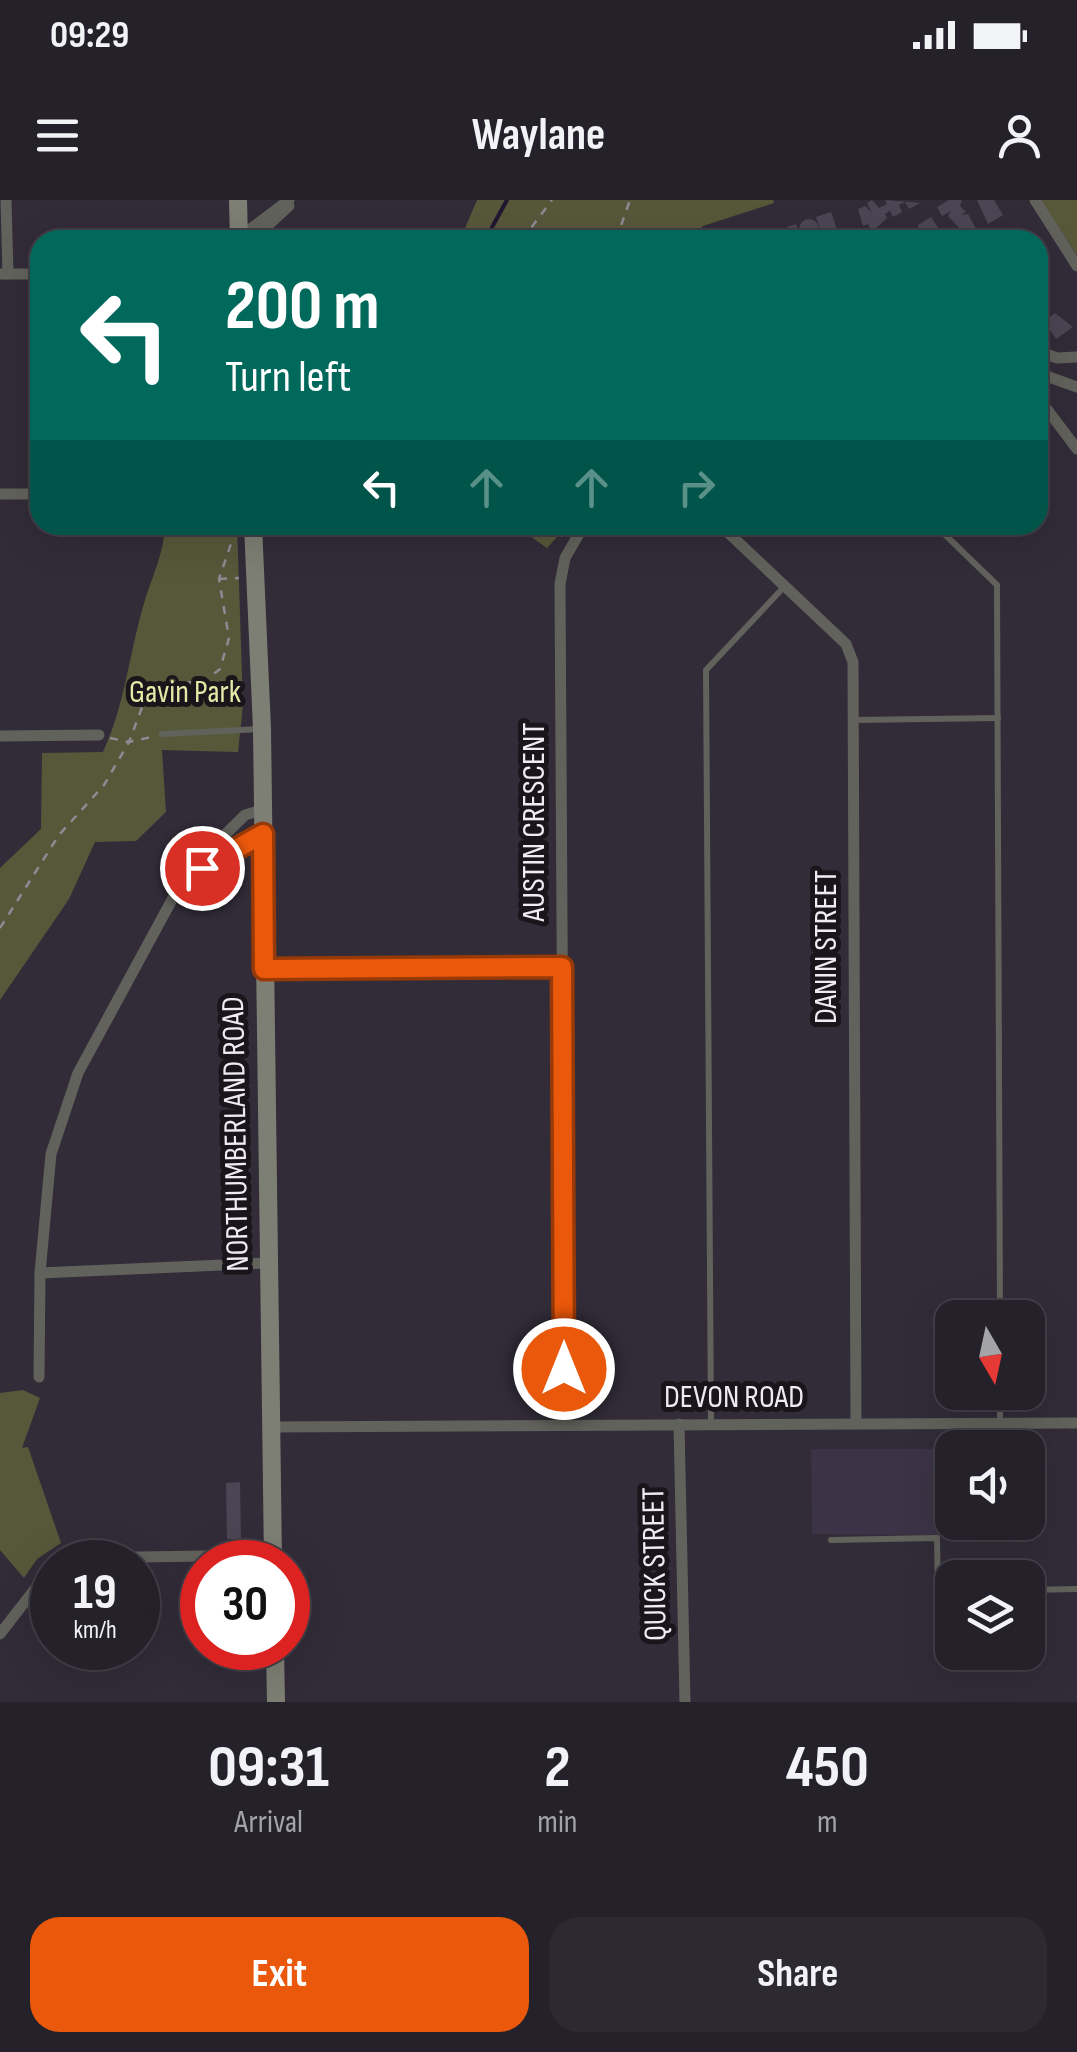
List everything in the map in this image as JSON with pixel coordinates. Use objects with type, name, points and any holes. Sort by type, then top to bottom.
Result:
[{"type":"street","points":[[6,200],[4,274],[30,274]]},
{"type":"street","points":[[238,200],[240,230]]},
{"type":"street","points":[[253,230],[292,200]]},
{"type":"street","points":[[1035,200],[1077,266]]},
{"type":"street","points":[[1048,355],[1077,357]]},
{"type":"street","points":[[1048,380],[1077,387]]},
{"type":"street","points":[[1048,411],[1077,449]]},
{"type":"street","points":[[0,494],[30,494]]},
{"type":"street","name":"NORTHUMBERLAND ROAD","points":[[254,535],[262,728],[273,1540]]},
{"type":"street","name":"AUSTIN CRESCENT","points":[[564,1425],[560,584],[577,535]]},
{"type":"street","name":"DANIN STREET","points":[[731,535],[846,644],[852,662],[856,1424]]},
{"type":"street","points":[[0,736],[99,735]]},
{"type":"street","points":[[39,1377],[40,1273],[51,1154],[66,1104],[91,1046],[192,865],[245,814],[262,810]]},
{"type":"street","points":[[182,886],[202,868],[263,834]]},
{"type":"street","points":[[40,1273],[267,1263]]},
{"type":"street","name":"DEVON ROAD","points":[[271,1427],[1077,1423]]},
{"type":"street","name":"QUICK STREET","points":[[679,1424],[686,1702]]},
{"type":"street","points":[[0,1634],[30,1595]]},
{"type":"street","points":[[275,1670],[276,1702]]},
{"type":"lane","points":[[945,535],[997,585],[1000,1300]]},
{"type":"lane","points":[[711,1425],[706,670],[785,586]]},
{"type":"lane","points":[[853,720],[998,718]]},
{"type":"lane","points":[[162,734],[262,728]]},
{"type":"lane","points":[[264,969],[562,967]]},
{"type":"lane","points":[[1000,1410],[1000,1423]]},
{"type":"lane","points":[[831,1540],[936,1538],[937,1560]]},
{"type":"lane","points":[[1045,1590],[1077,1589]]},
{"type":"path","points":[[530,230],[552,200]]},
{"type":"path","points":[[620,230],[630,200]]},
{"type":"path","points":[[0,928],[60,835],[104,785],[129,742],[149,689],[206,680],[220,669],[229,638],[218,578],[233,535]]},
{"type":"path","points":[[566,535],[573,540]]},
{"type":"path","points":[[218,578],[256,577]]},
{"type":"path","points":[[99,735],[129,742],[162,734]]},
{"type":"shaded area","points":[[811,1449],[935,1449],[935,1535],[812,1534]]},
{"type":"green space","points":[[477,200],[774,203],[699,230],[464,230]]},
{"type":"green space","points":[[1040,200],[1077,200],[1077,255]]},
{"type":"green space","name":"Gavin Park","points":[[164,535],[237,535],[243,705],[238,752],[162,750],[166,812],[136,841],[95,842],[69,899],[0,1000],[0,868],[41,829],[42,753],[103,752]]},
{"type":"green space","points":[[273,535],[400,535],[273,536]]},
{"type":"green space","points":[[528,535],[559,535],[547,548]]},
{"type":"green space","points":[[23,1390],[40,1398],[22,1448],[28,1447],[60,1540],[30,1540],[30,1569],[24,1578],[0,1550],[0,1393]]},
{"type":"building","points":[[872,200],[879,208],[887,204],[885,200],[920,203],[909,209],[905,202],[899,205],[902,212],[893,217],[890,211],[871,230],[868,224],[863,226],[858,209],[865,206],[872,213],[867,203]]},
{"type":"building","points":[[949,200],[962,200],[960,206],[966,212],[961,215],[968,214],[976,229],[961,230],[948,216],[951,211],[942,216],[937,207]]},
{"type":"building","points":[[977,200],[994,200],[1003,215],[988,224]]},
{"type":"building","points":[[831,212],[837,230],[820,230],[816,217]]},
{"type":"building","points":[[931,217],[939,230],[919,230],[918,225]]},
{"type":"building","points":[[802,222],[816,222],[819,230],[799,230]]},
{"type":"building","points":[[1055,313],[1073,327],[1056,339],[1048,314]]},
{"type":"building","points":[[240,1482],[241,1539],[227,1539],[226,1483]]},
{"type":"waterway","points":[[490,230],[507,200]]},
{"type":"route","points":[[202,868],[263,834],[264,969],[562,967],[564,1369]]}]
